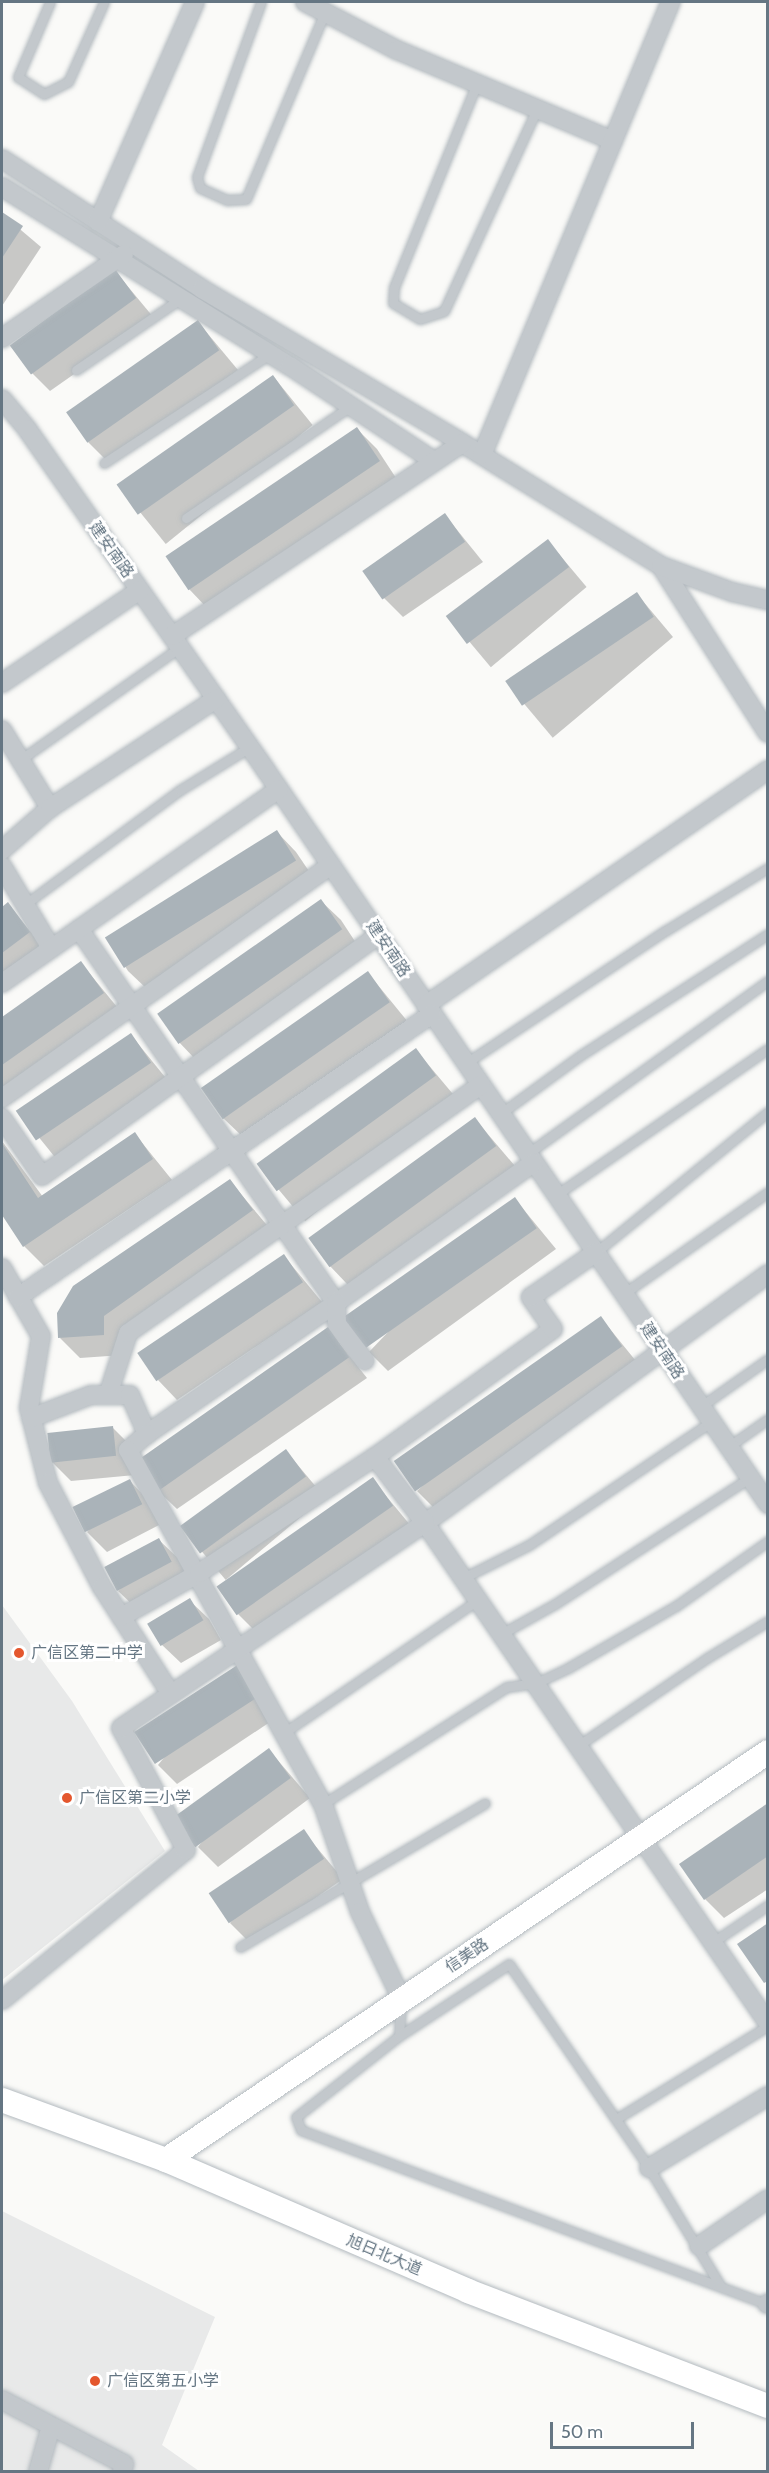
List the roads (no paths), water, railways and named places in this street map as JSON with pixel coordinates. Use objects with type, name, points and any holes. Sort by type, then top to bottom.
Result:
[{"type":"street","points":[[98,222],[195,2]]},
{"type":"street","points":[[305,2],[397,50],[613,141]]},
{"type":"street","points":[[482,455],[613,141],[664,4]]},
{"type":"street","points":[[2,159],[135,246],[462,442],[661,566],[732,592],[768,600]]},
{"type":"street","points":[[2,187],[270,354],[434,461]]},
{"type":"street","points":[[2,338],[135,246]]},
{"type":"street","name":"建安南路","points":[[2,399],[27,429],[250,747],[700,1407],[749,1478],[766,1497]]},
{"type":"street","points":[[176,641],[462,442]]},
{"type":"street","points":[[661,566],[768,733]]},
{"type":"street","points":[[2,682],[140,590]]},
{"type":"street","points":[[2,850],[50,808],[216,699]]},
{"type":"street","points":[[2,730],[50,808]]},
{"type":"street","points":[[18,1297],[231,1152],[768,770]]},
{"type":"street","points":[[2,982],[279,789]]},
{"type":"street","points":[[2,1098],[130,1004],[331,865]]},
{"type":"street","points":[[3,873],[51,948]]},
{"type":"street","points":[[79,929],[336,1303],[338,1324],[364,1361]]},
{"type":"street","points":[[2,1118],[42,1176],[179,1076],[379,936]]},
{"type":"street","points":[[108,1395],[128,1333],[481,1085]]},
{"type":"street","points":[[402,2000],[350,1882],[323,1804],[282,1734],[199,1574],[147,1489],[128,1450],[147,1434],[336,1303],[530,1158]]},
{"type":"street","points":[[121,1617],[199,1574],[375,1457],[553,1329],[531,1297],[595,1253]]},
{"type":"street","points":[[2,1268],[41,1336],[29,1408],[48,1483],[121,1617],[171,1694]]},
{"type":"street","points":[[2,2000],[186,1850],[121,1728],[425,1523],[768,1274]]},
{"type":"street","points":[[31,1418],[91,1395],[130,1395],[147,1434]]},
{"type":"street","points":[[375,1457],[425,1523],[579,1745],[768,2025]]},
{"type":"street","name":"信美路","points":[[166,2160],[768,1752]]},
{"type":"street","points":[[649,2168],[768,2096]]},
{"type":"street","name":"旭日北大道","points":[[2,2100],[166,2160],[468,2291],[768,2406]]},
{"type":"street","points":[[699,2247],[768,2199]]},
{"type":"street","points":[[2,2400],[124,2464],[122,2472]]},
{"type":"street","points":[[38,2472],[51,2426]]},
{"type":"lane","points":[[50,2],[18,77],[44,94],[68,82],[104,2]]},
{"type":"lane","points":[[261,2],[197,177],[200,188],[227,200],[246,199],[325,12]]},
{"type":"lane","points":[[477,83],[394,287],[393,303],[420,319],[444,311],[537,109]]},
{"type":"lane","points":[[76,370],[180,299]]},
{"type":"lane","points":[[105,463],[270,354]]},
{"type":"lane","points":[[186,518],[351,406]]},
{"type":"lane","points":[[20,760],[176,641]]},
{"type":"lane","points":[[24,905],[180,790],[250,747]]},
{"type":"lane","points":[[466,1063],[665,931],[768,868]]},
{"type":"lane","points":[[500,1114],[581,1055],[768,934]]},
{"type":"lane","points":[[530,1158],[768,981]]},
{"type":"lane","points":[[555,1195],[768,1049]]},
{"type":"lane","points":[[595,1253],[768,1112]]},
{"type":"lane","points":[[623,1294],[768,1192]]},
{"type":"lane","points":[[700,1407],[768,1359]]},
{"type":"lane","points":[[728,1447],[768,1419]]},
{"type":"lane","points":[[463,1578],[529,1545],[711,1422]]},
{"type":"lane","points":[[501,1634],[565,1597],[749,1478]]},
{"type":"lane","points":[[323,1804],[507,1688],[536,1683],[676,1606],[768,1541]]},
{"type":"lane","points":[[282,1734],[478,1600]]},
{"type":"lane","points":[[579,1745],[768,1621]]},
{"type":"lane","points":[[240,1947],[485,1803]]},
{"type":"lane","points":[[712,1942],[768,1905]]},
{"type":"lane","points":[[721,2287],[699,2247],[649,2168],[509,1964],[399,2036],[296,2117],[301,2130],[721,2287],[767,2304]]},
{"type":"lane","points":[[399,2036],[402,2000]]},
{"type":"lane","points":[[616,2119],[768,2025]]},
{"type":"place","name":"广信区第二中学","points":[[19,1653]]},
{"type":"place","name":"广信区第二小学","points":[[67,1798]]},
{"type":"place","name":"广信区第五小学","points":[[95,2381]]}]
